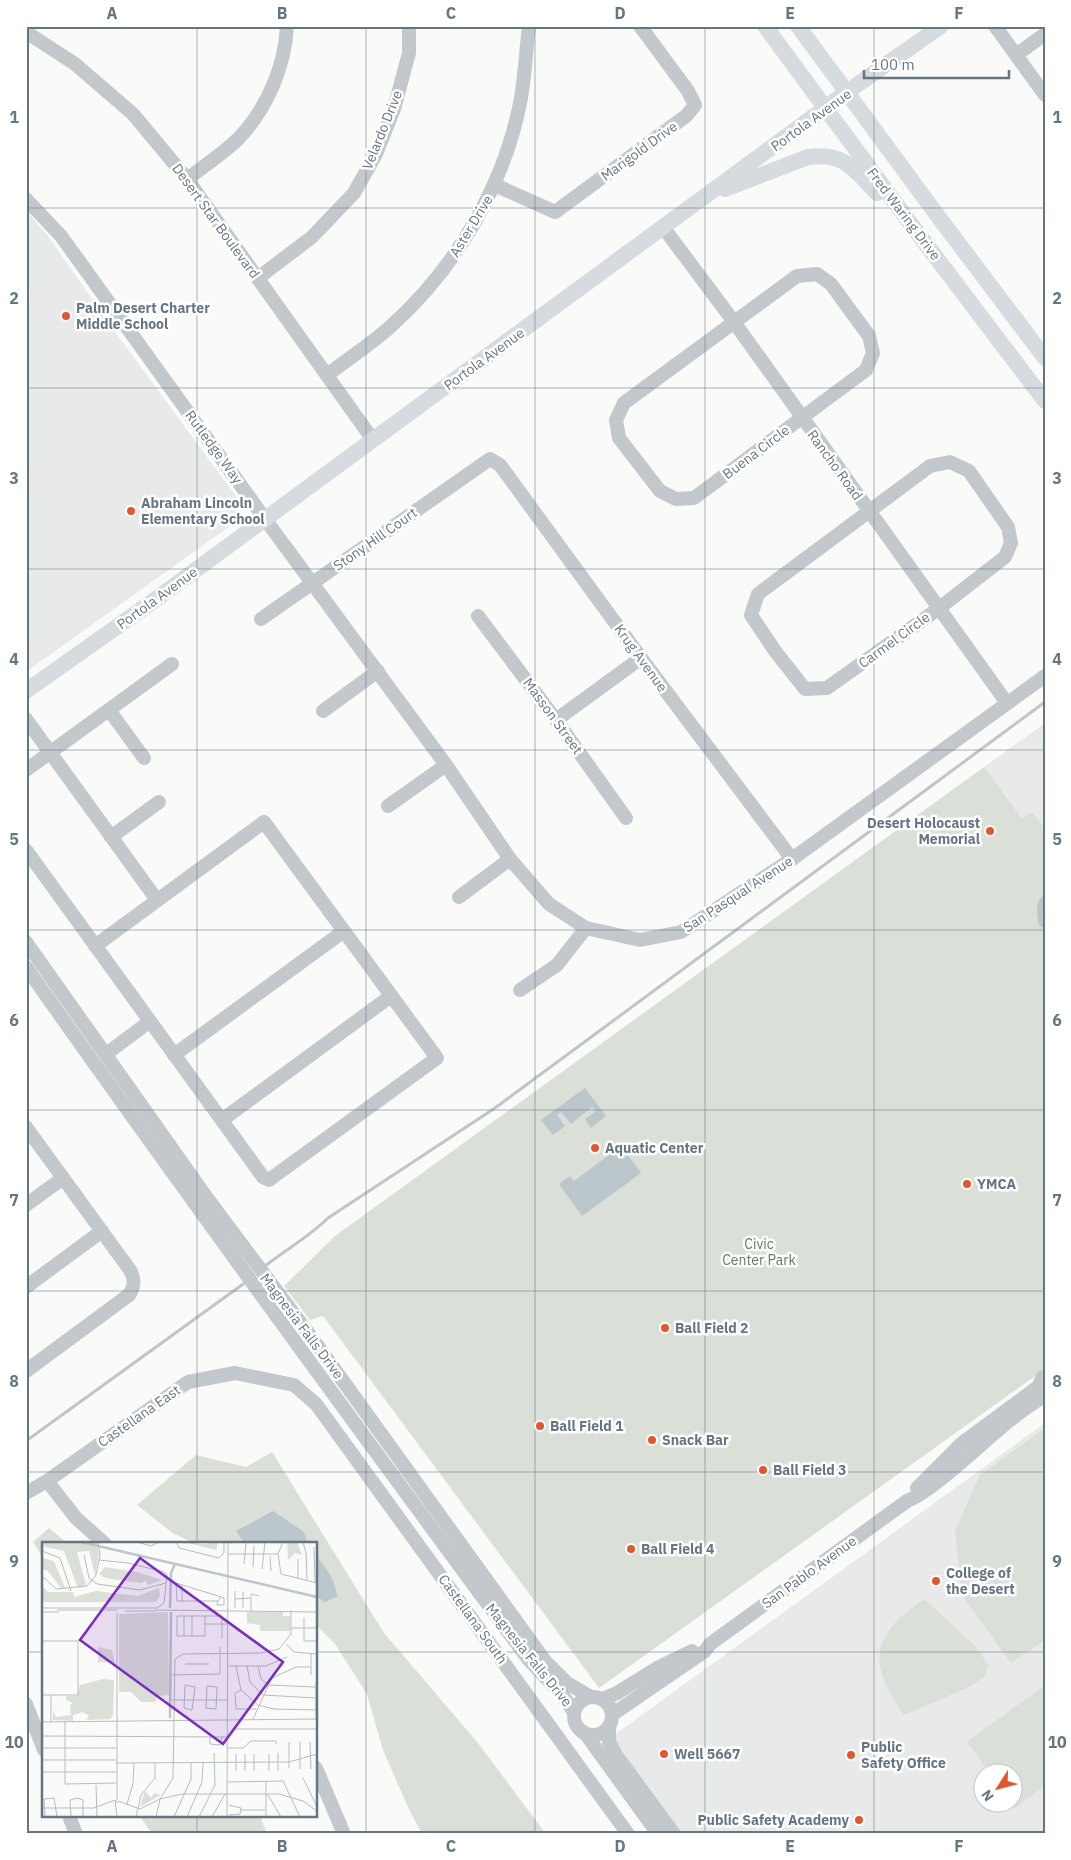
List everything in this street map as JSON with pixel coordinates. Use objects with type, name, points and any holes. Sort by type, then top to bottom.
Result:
[{"type":"main road","name":"Fred Waring Drive","points":[[765,26],[916,231],[1045,401]]},
{"type":"main road","name":"Fred Waring Drive","points":[[798,26],[1045,358]]},
{"type":"main road","name":"Portola Avenue","points":[[26,691],[374,440],[847,92],[941,26]]},
{"type":"main road","points":[[704,197],[808,156],[834,156],[847,163],[916,231]]},
{"type":"street","points":[[187,179],[238,138],[263,105],[277,79],[286,43],[287,26]]},
{"type":"street","name":"Velardo Drive","points":[[258,278],[312,237],[354,193],[376,154],[394,109],[409,53],[410,26]]},
{"type":"street","name":"Aster Drive","points":[[327,375],[390,327],[442,273],[469,233],[495,185],[511,136],[521,98],[529,26]]},
{"type":"street","name":"Marigold Drive","points":[[495,185],[556,212],[686,116],[695,105],[688,91],[640,26]]},
{"type":"street","points":[[995,26],[1045,95]]},
{"type":"street","name":"Desert Star Boulevard","points":[[26,32],[74,64],[133,114],[187,179],[374,440]]},
{"type":"street","points":[[1016,56],[1045,34]]},
{"type":"street","name":"Rutledge Way","points":[[26,199],[61,236],[432,747]]},
{"type":"street","name":"Rancho Road","points":[[663,227],[734,322],[868,512],[1008,703]]},
{"type":"street","name":"Buena Circle","points":[[817,274],[831,284],[869,336],[873,354],[866,370],[694,498],[676,499],[660,491],[619,438],[616,420],[624,403],[734,322],[797,276],[817,274]]},
{"type":"street","name":"Stony Hill Court","points":[[261,619],[490,459]]},
{"type":"street","name":"Krug Avenue","points":[[490,459],[500,464],[641,658],[792,859]]},
{"type":"street","name":"Carmel Circle","points":[[950,462],[969,471],[1008,527],[1011,542],[1005,557],[938,609],[827,688],[805,689],[775,651],[751,614],[758,594],[868,512],[930,466],[950,462]]},
{"type":"street","name":"Masson Street","points":[[478,616],[626,818]]},
{"type":"street","points":[[556,720],[641,658]]},
{"type":"street","points":[[26,770],[172,664]]},
{"type":"street","points":[[323,711],[378,671]]},
{"type":"street","name":"San Pasqual Avenue","points":[[432,747],[510,859],[549,904],[586,928],[640,940],[681,932],[792,859],[1045,676]]},
{"type":"street","points":[[109,710],[144,758]]},
{"type":"street","points":[[26,720],[157,900]]},
{"type":"street","points":[[388,806],[446,765]]},
{"type":"street","points":[[111,837],[159,802]]},
{"type":"street","points":[[26,850],[149,1022],[263,1178],[268,1180],[437,1058],[264,822],[95,946]]},
{"type":"street","points":[[459,896],[510,859]]},
{"type":"street","points":[[520,990],[557,965],[586,928]]},
{"type":"street","points":[[174,1055],[344,931]]},
{"type":"street","name":"Magnesia Falls Drive","points":[[26,942],[106,1054],[245,1261],[529,1660],[564,1697],[574,1712]]},
{"type":"street","name":"Magnesia Falls Drive","points":[[26,967],[176,1179],[245,1261]]},
{"type":"street","points":[[222,1120],[391,996]]},
{"type":"street","points":[[106,1054],[149,1022]]},
{"type":"street","points":[[26,1127],[134,1278],[133,1290],[129,1295],[26,1371]]},
{"type":"street","points":[[26,1205],[64,1178]]},
{"type":"street","points":[[26,1288],[102,1232]]},
{"type":"street","name":"Magnesia Falls Drive","points":[[269,1294],[300,1335],[312,1338],[545,1661],[567,1683],[597,1698]]},
{"type":"street","name":"Castellana East","points":[[26,1493],[47,1481],[188,1382],[234,1373],[294,1385],[316,1404]]},
{"type":"street","name":"San Pablo Avenue","points":[[907,1501],[915,1490],[961,1444],[1038,1387],[1044,1375]]},
{"type":"street","name":"San Pablo Avenue","points":[[611,1721],[705,1651],[710,1644],[907,1501],[919,1496],[963,1462],[1020,1412],[1045,1396]]},
{"type":"street","name":"Castellana South","points":[[316,1404],[628,1834]]},
{"type":"street","points":[[47,1481],[76,1518],[103,1542]]},
{"type":"street","name":"San Pablo Avenue","points":[[597,1698],[617,1693],[659,1667],[681,1658],[702,1645],[710,1644]]},
{"type":"street","points":[[658,1834],[585,1733],[576,1724],[574,1712],[580,1702],[597,1698],[611,1708],[610,1742],[616,1755],[674,1834]]},
{"type":"street","points":[[26,1704],[42,1745]]},
{"type":"street","points":[[585,1733],[598,1735],[611,1721]]},
{"type":"street","points":[[318,1773],[344,1834]]},
{"type":"street","points":[[70,1818],[76,1834]]},
{"type":"shaded area","name":"Abraham Lincoln Elementary School","points":[[26,210],[51,240],[118,336],[238,499],[234,523],[26,672]]},
{"type":"shaded area","points":[[1045,723],[1045,829],[1032,812],[1022,820],[984,767]]},
{"type":"shaded area","points":[[1045,894],[1045,929],[1039,925],[1037,912],[1039,901]]},
{"type":"shaded area","points":[[585,1088],[606,1116],[591,1128],[585,1119],[596,1111],[592,1107],[571,1124],[561,1112],[557,1115],[565,1126],[553,1135],[541,1120]]},
{"type":"shaded area","points":[[621,1146],[641,1173],[582,1216],[559,1184],[570,1176],[574,1181]]},
{"type":"shaded area","name":"College of the Desert","points":[[1045,1423],[1045,1834],[680,1834],[610,1738]]},
{"type":"shaded area","points":[[273,1511],[304,1532],[307,1542],[244,1542],[236,1531]]},
{"type":"shaded area","points":[[318,1559],[335,1585],[337,1597],[325,1602],[318,1597]]},
{"type":"green space","name":"Civic Center Park","points":[[984,767],[1022,819],[1032,812],[1045,829],[1045,1369],[599,1688],[323,1316],[310,1320],[284,1286],[335,1236]]},
{"type":"green space","points":[[1045,1428],[1045,1640],[1011,1663],[962,1595],[955,1531],[980,1475]]},
{"type":"green space","points":[[272,1452],[384,1633],[478,1743],[546,1834],[422,1834],[383,1750],[367,1694],[335,1644],[318,1627],[318,1542],[192,1542],[174,1534],[137,1505],[196,1455],[246,1467]]},
{"type":"green space","points":[[49,1528],[66,1542],[42,1542],[42,1557],[33,1542]]},
{"type":"green space","points":[[924,1599],[974,1645],[988,1664],[985,1676],[969,1687],[904,1715],[884,1680],[880,1657],[882,1645],[887,1633],[900,1618]]},
{"type":"green space","points":[[1045,1685],[1045,1786],[1024,1801],[1024,1762],[982,1762],[967,1742]]},
{"type":"green space","points":[[141,1818],[261,1818],[267,1834],[152,1834]]},
{"type":"waterway","points":[[264,1267],[328,1218],[495,1108],[1045,702]]},
{"type":"waterway","points":[[26,1441],[246,1282]]},
{"type":"place","name":"Palm Desert Charter Middle School","points":[[66,316]]},
{"type":"place","name":"Abraham Lincoln Elementary School","points":[[131,511]]},
{"type":"place","name":"Desert Holocaust Memorial","points":[[990,831]]},
{"type":"place","name":"Aquatic Center","points":[[595,1148]]},
{"type":"place","name":"YMCA","points":[[967,1184]]},
{"type":"place","name":"Ball Field 2","points":[[665,1328]]},
{"type":"place","name":"Ball Field 1","points":[[540,1426]]},
{"type":"place","name":"Snack Bar","points":[[652,1440]]},
{"type":"place","name":"Ball Field 3","points":[[763,1470]]},
{"type":"place","name":"Ball Field 4","points":[[631,1549]]},
{"type":"place","name":"College of the Desert","points":[[936,1581]]},
{"type":"place","name":"Well 5667","points":[[664,1754]]},
{"type":"place","name":"Public Safety Office","points":[[851,1755]]},
{"type":"place","name":"Public Safety Academy","points":[[859,1820]]}]
